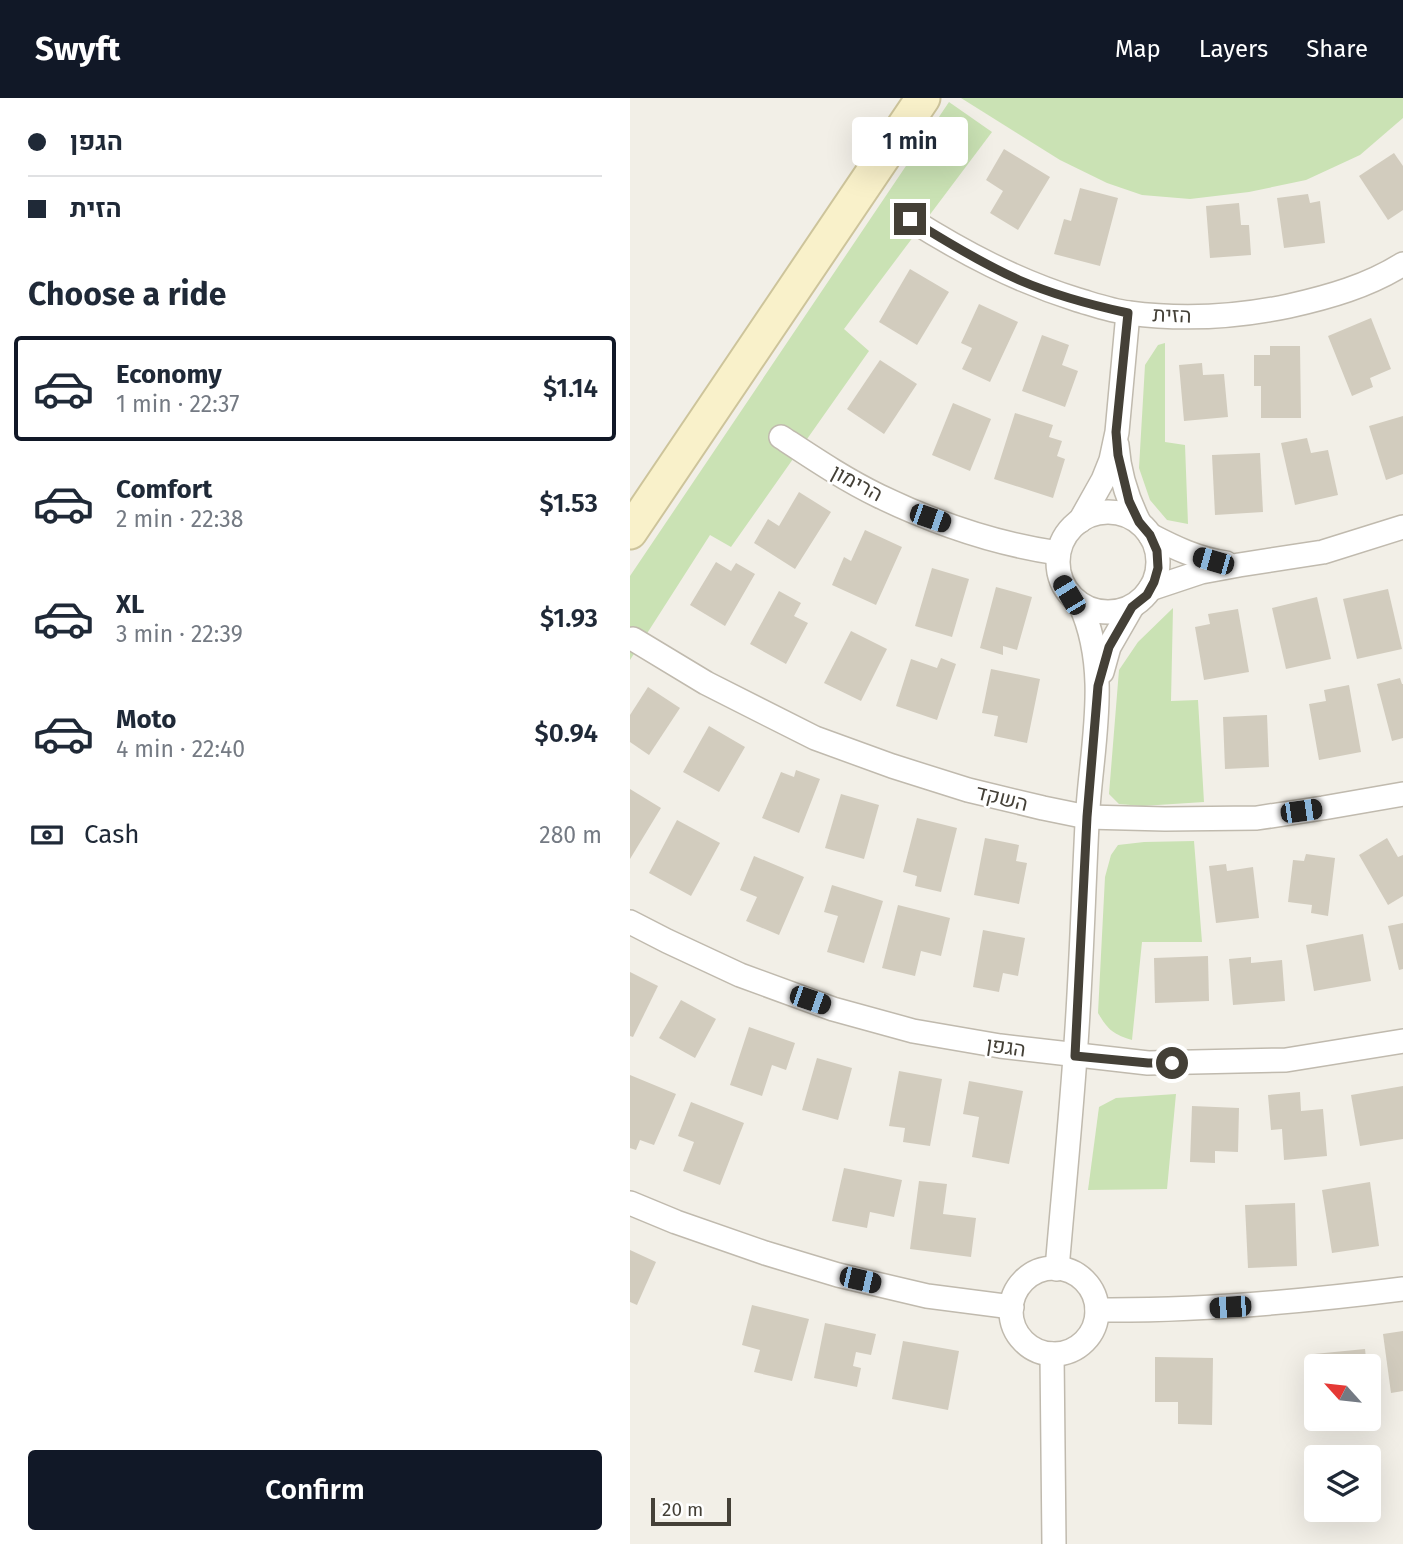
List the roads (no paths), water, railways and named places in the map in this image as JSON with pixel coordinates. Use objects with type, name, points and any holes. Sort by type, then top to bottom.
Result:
[{"type":"main road","points":[[630,532],[923,98]]},
{"type":"street","name":"הזית","points":[[910,219],[1020,280],[1128,313],[1217,316],[1268,310],[1358,288],[1403,264]]},
{"type":"street","points":[[1080,521],[1111,460],[1128,313]]},
{"type":"street","points":[[1116,432],[1118,455],[1129,501],[1145,528],[1157,551],[1158,568],[1154,582],[1147,595],[1122,611],[1093,611],[1069,595],[1061,582],[1058,568],[1058,553],[1064,537],[1090,515],[1107,512],[1124,514],[1145,528],[1179,551],[1213,561],[1240,565]]},
{"type":"street","name":"הרימון","points":[[781,437],[828,468],[877,495],[930,518],[1030,549],[1058,553]]},
{"type":"street","points":[[1150,589],[1201,572],[1323,552],[1403,527]]},
{"type":"street","points":[[1080,604],[1093,641],[1098,686]]},
{"type":"street","points":[[1057,1269],[1075,1056],[1087,817],[1098,686],[1109,647],[1132,607]]},
{"type":"street","name":"השקד","points":[[633,639],[706,683],[815,738],[968,790],[1087,817],[1257,818],[1403,794]]},
{"type":"street","name":"הגפן","points":[[630,922],[740,975],[833,1009],[914,1031],[1000,1046],[1148,1063],[1286,1060],[1403,1041]]},
{"type":"street","points":[[630,1203],[765,1253],[838,1275],[927,1296],[1012,1307]]},
{"type":"street","points":[[1057,1269],[1077,1274],[1088,1284],[1097,1310],[1096,1324],[1082,1344],[1071,1351],[1052,1354],[1034,1349],[1023,1340],[1015,1328],[1012,1307],[1018,1288],[1027,1278],[1039,1271],[1057,1269]]},
{"type":"street","points":[[1097,1310],[1154,1311],[1243,1306],[1403,1289]]},
{"type":"street","points":[[1052,1354],[1054,1544]]}]
